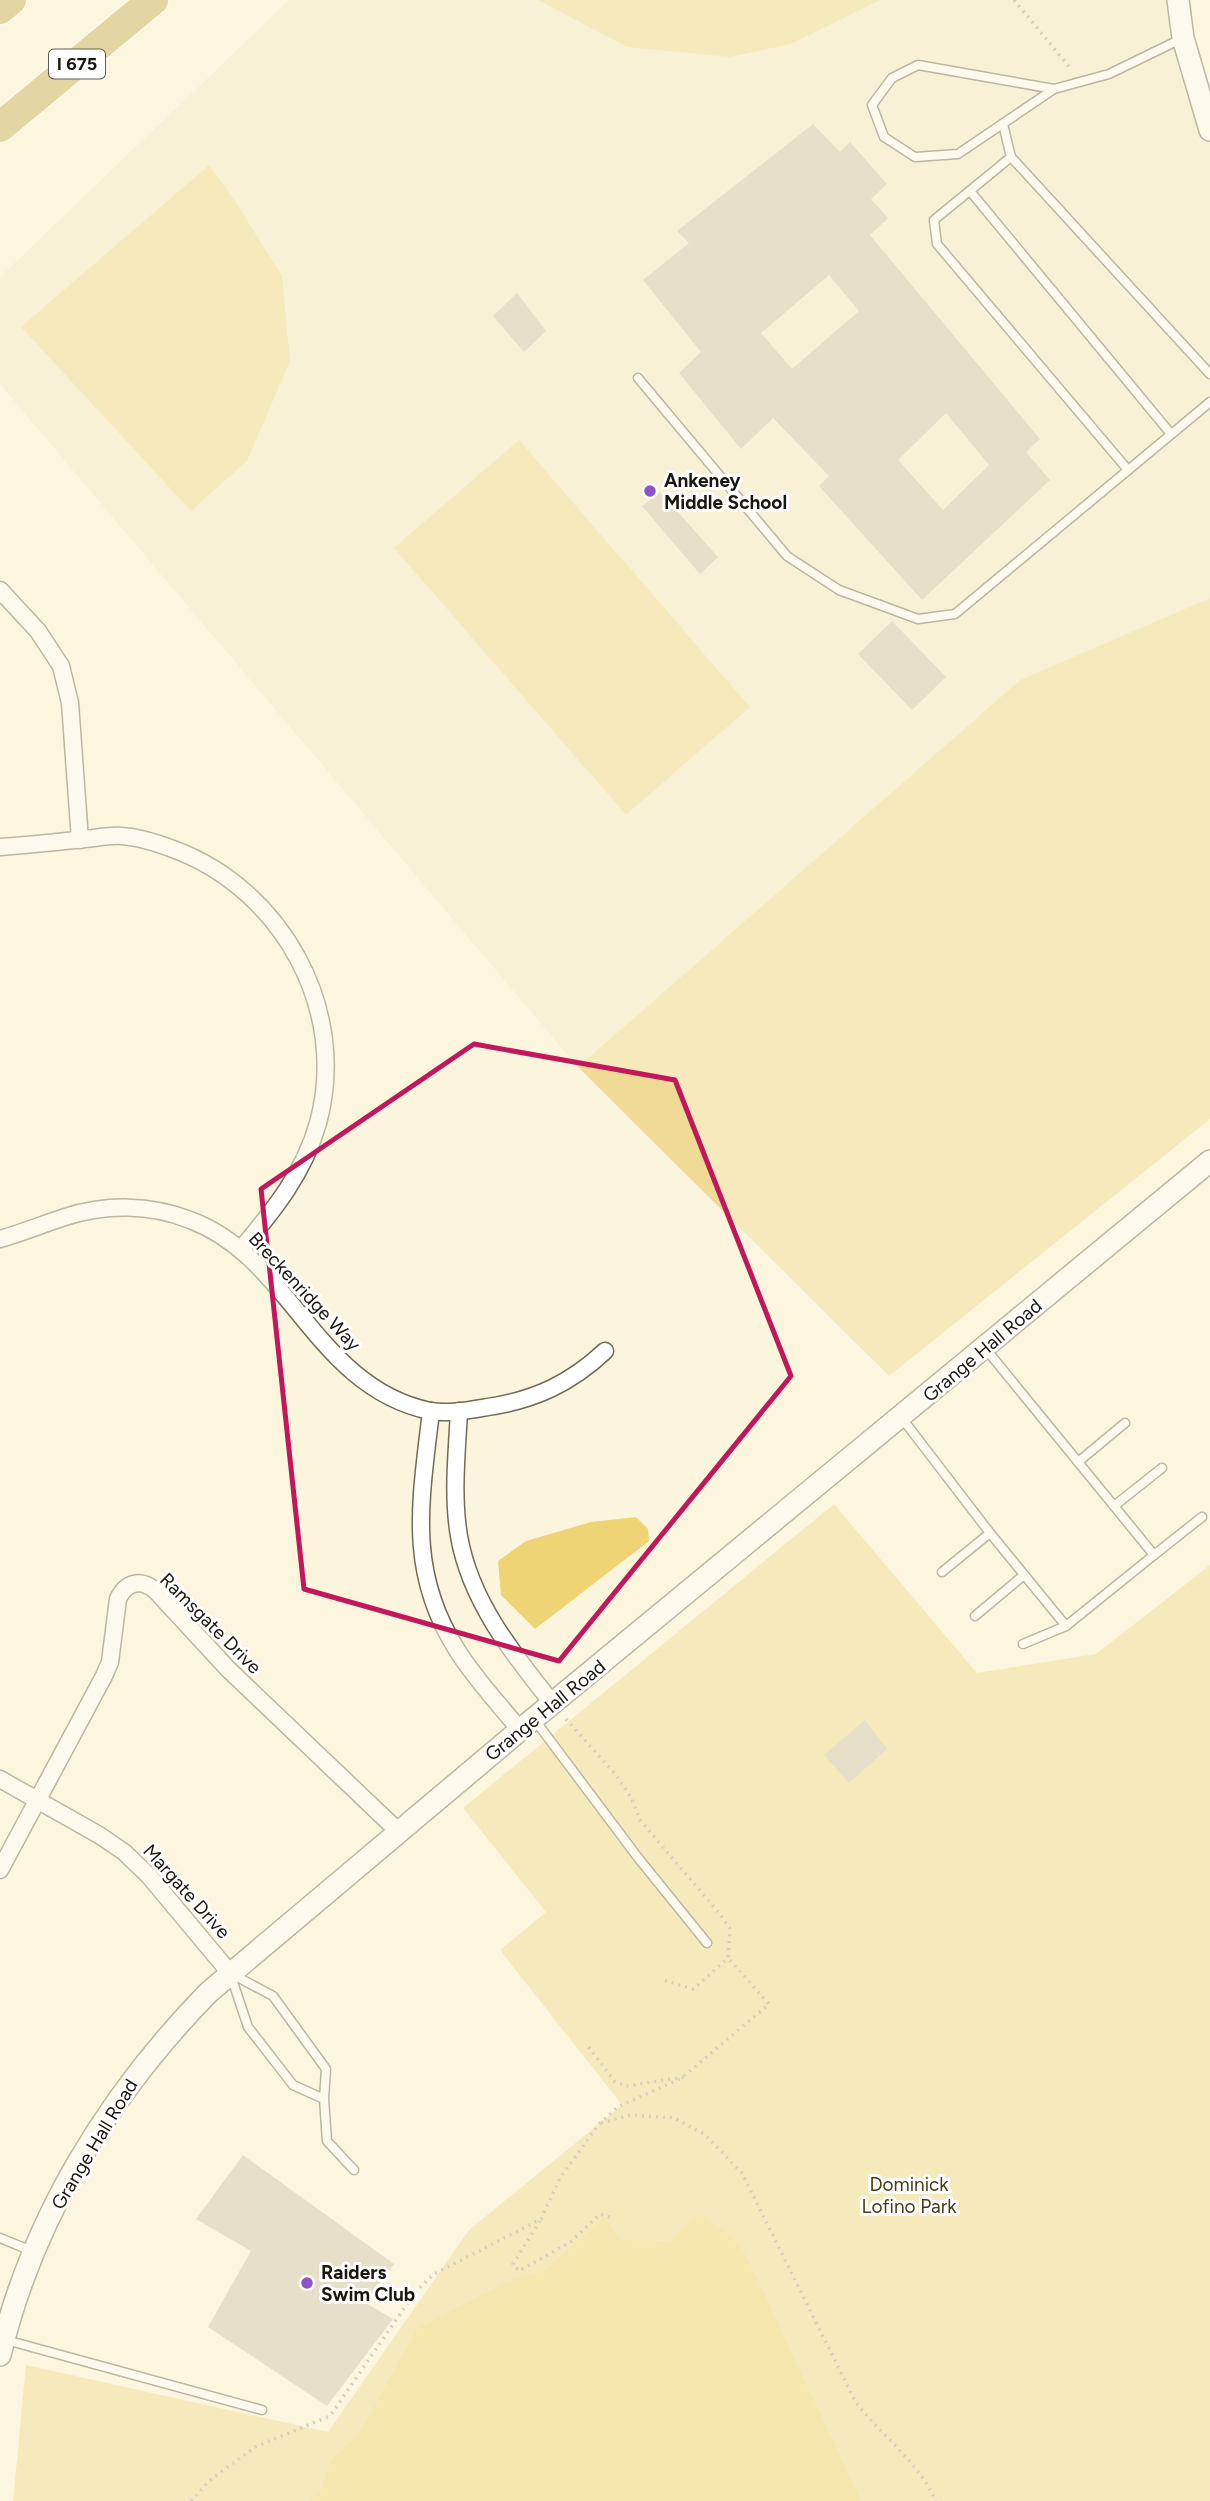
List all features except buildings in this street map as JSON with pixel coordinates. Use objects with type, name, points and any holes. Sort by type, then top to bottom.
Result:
[{"type":"highway","points":[[0,9],[11,0]]},
{"type":"highway","name":"I 675","points":[[0,127],[153,0]]},
{"type":"street","points":[[1178,0],[1184,38],[1210,130]]},
{"type":"street","points":[[0,590],[38,631],[61,666],[71,703],[80,839]]},
{"type":"street","points":[[0,847],[121,836],[156,843],[190,855],[222,873],[250,895],[275,922],[295,952],[310,985],[320,1019],[325,1055],[321,1108],[307,1154],[291,1186],[241,1249]]},
{"type":"street","name":"Grange Hall Road","points":[[2,2347],[34,2252],[66,2183],[127,2086],[177,2025],[230,1973],[1210,1161]]},
{"type":"street","name":"Breckenridge Way","points":[[0,1239],[81,1212],[132,1207],[161,1211],[191,1220],[219,1233],[252,1258],[330,1352],[353,1373],[397,1398],[431,1411],[459,1411],[535,1397],[573,1378],[605,1350]]},
{"type":"street","points":[[431,1411],[419,1522],[422,1557],[429,1590],[440,1622],[457,1650],[527,1725]]},
{"type":"street","points":[[459,1411],[456,1488],[458,1524],[470,1579],[493,1622],[518,1660],[553,1704]]},
{"type":"street","name":"Ramsgate Drive","points":[[0,1870],[104,1676],[110,1662],[118,1599],[122,1590],[139,1583],[149,1585],[156,1591],[228,1669],[399,1832]]},
{"type":"street","name":"Margate Drive","points":[[0,1779],[124,1852],[149,1876],[230,1973]]},
{"type":"lane","points":[[1054,89],[918,65],[892,78],[872,105],[884,137],[915,157],[958,154],[1054,89],[1109,74],[1184,38]]},
{"type":"lane","points":[[1003,124],[1011,157],[1210,374]]},
{"type":"lane","points":[[1011,157],[934,220],[937,244],[1128,470]]},
{"type":"lane","points":[[970,191],[1171,434]]},
{"type":"lane","points":[[638,378],[787,556],[839,590],[918,619],[955,614],[1210,402]]},
{"type":"lane","points":[[985,1348],[1154,1555]]},
{"type":"lane","points":[[901,1417],[1066,1626]]},
{"type":"lane","points":[[1078,1462],[1125,1423]]},
{"type":"lane","points":[[1114,1506],[1163,1468]]},
{"type":"lane","points":[[1023,1644],[1066,1626],[1202,1517]]},
{"type":"lane","points":[[942,1572],[990,1533]]},
{"type":"lane","points":[[975,1616],[1024,1575]]},
{"type":"lane","points":[[527,1725],[707,1943]]},
{"type":"lane","points":[[230,1973],[248,2028],[293,2085],[324,2099]]},
{"type":"lane","points":[[230,1973],[273,1996],[327,2069],[324,2099],[327,2141],[354,2170]]},
{"type":"lane","points":[[0,2238],[34,2252]]},
{"type":"lane","points":[[2,2347],[262,2410]]},
{"type":"path","points":[[1014,0],[1081,82]]},
{"type":"path","points":[[553,1704],[617,1776],[632,1798],[640,1820],[730,1929],[728,1958],[693,1989],[663,1980]]},
{"type":"path","points":[[612,2218],[600,2214],[572,2241],[519,2271],[513,2264],[541,2219],[560,2178],[598,2124],[618,2107],[684,2077],[769,2004],[728,1958]]},
{"type":"path","points":[[587,2045],[615,2082],[627,2086],[684,2077]]},
{"type":"path","points":[[598,2124],[631,2115],[674,2118],[704,2134],[742,2173],[855,2401],[870,2421],[927,2481],[936,2501]]},
{"type":"path","points":[[191,2501],[209,2481],[255,2447],[330,2416],[416,2291],[433,2274],[541,2219]]},
{"type":"highlighted area","points":[[474,1044],[675,1080],[791,1376],[559,1661],[304,1589],[261,1189]]},
{"type":"shaded area","name":"Ankeney Middle School","points":[[289,0],[1178,0],[1210,130],[1210,598],[1020,680],[578,1067],[0,384],[0,277]]},
{"type":"shaded area","points":[[636,1517],[648,1529],[649,1541],[535,1629],[501,1595],[498,1561],[526,1541],[591,1522]]},
{"type":"shaded area","points":[[697,2214],[729,2235],[745,2253],[861,2501],[309,2501],[321,2490],[331,2460],[359,2434],[417,2329],[506,2282],[546,2270],[604,2217],[620,2240],[670,2241]]},
{"type":"green space","points":[[538,0],[880,0],[791,44],[730,57],[627,47]]},
{"type":"green space","points":[[209,165],[282,276],[290,361],[247,461],[191,511],[21,327]]},
{"type":"green space","points":[[519,440],[750,707],[626,815],[394,548]]},
{"type":"green space","points":[[1210,598],[1210,1119],[889,1376],[578,1067],[1020,680]]},
{"type":"green space","name":"Dominick Lofino Park","points":[[834,1504],[977,1673],[1096,1654],[1210,1565],[1210,2501],[13,2501],[26,2365],[328,2432],[469,2230],[622,2105],[500,1950],[546,1912],[463,1808]]},
{"type":"place","name":"Ankeney Middle School","points":[[650,491]]},
{"type":"place","name":"Raiders Swim Club","points":[[307,2283]]}]
